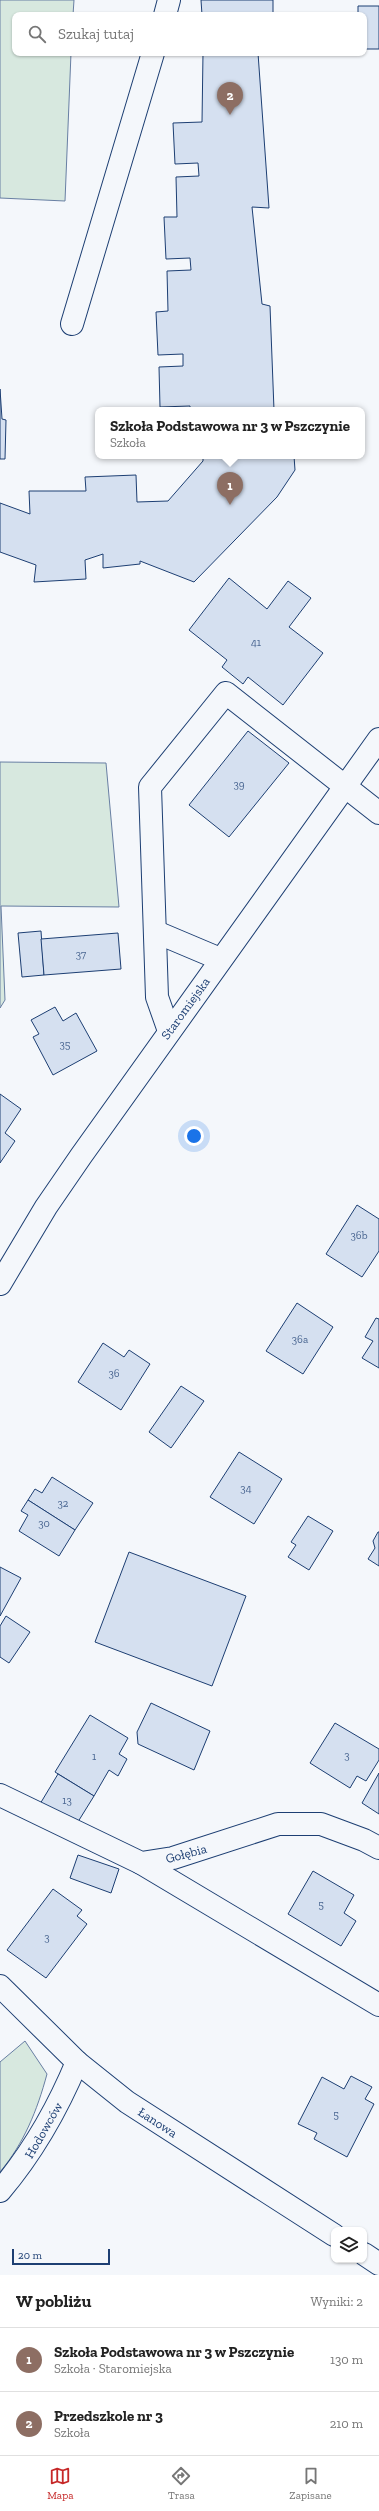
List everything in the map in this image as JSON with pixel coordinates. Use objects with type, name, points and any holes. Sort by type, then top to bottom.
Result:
[{"type":"street","points":[[166,12],[169,0]]},
{"type":"street","points":[[72,324],[152,56]]},
{"type":"street","points":[[169,1031],[157,997],[150,787],[226,693],[379,813]]},
{"type":"street","name":"Staromiejska","points":[[0,1284],[46,1207],[220,959],[379,738]]},
{"type":"street","points":[[156,932],[220,959]]},
{"type":"street","points":[[0,1795],[141,1863],[379,2005]]},
{"type":"street","name":"Gołębia","points":[[141,1863],[173,1858],[278,1824],[321,1824],[364,1840],[379,1848]]},
{"type":"street","name":"Łanowa","points":[[0,1986],[77,2062],[127,2102],[331,2233]]},
{"type":"street","name":"Hodowców","points":[[0,2191],[25,2162],[59,2104],[77,2062]]},
{"type":"street","points":[[367,2256],[379,2264]]},
{"type":"shaded area","points":[[0,0],[74,0],[73,12],[12,12],[12,56],[71,56],[65,201],[0,198]]},
{"type":"shaded area","points":[[0,762],[106,763],[119,907],[1,906],[5,1000],[0,1008]]},
{"type":"shaded area","points":[[25,2041],[47,2074],[39,2101],[29,2126],[16,2150],[0,2172],[0,2062]]},
{"type":"building","points":[[201,0],[273,0],[273,12],[202,12]]},
{"type":"building","points":[[358,6],[379,6],[379,49],[367,49],[367,12],[358,12]]},
{"type":"building","points":[[203,56],[258,56],[269,208],[252,207],[262,304],[270,306],[274,407],[160,407],[159,367],[183,366],[183,354],[158,355],[156,312],[168,311],[167,271],[191,270],[190,258],[166,259],[164,217],[177,217],[176,177],[199,176],[198,163],[175,164],[173,123],[202,122]]},
{"type":"building","points":[[0,389],[2,419],[6,420],[5,459],[0,459]]},
{"type":"building","points":[[203,459],[294,459],[295,470],[277,497],[194,582],[140,561],[140,564],[103,568],[103,554],[85,560],[86,579],[34,582],[36,565],[0,552],[0,503],[30,514],[29,491],[86,491],[85,477],[136,475],[137,502],[168,501],[203,461]]},
{"type":"building","points":[[229,578],[267,609],[288,581],[311,598],[289,627],[323,653],[283,705],[248,677],[243,684],[222,667],[227,660],[189,630]]},
{"type":"building","points":[[248,731],[289,763],[229,837],[189,805]]},
{"type":"building","points":[[41,931],[44,975],[22,977],[18,933]]},
{"type":"building","points":[[118,933],[121,969],[44,975],[41,939]]},
{"type":"building","points":[[55,1007],[63,1021],[76,1013],[97,1051],[53,1075],[33,1037],[39,1034],[31,1020]]},
{"type":"building","points":[[0,1094],[21,1109],[5,1133],[15,1141],[0,1163]]},
{"type":"building","points":[[357,1205],[379,1219],[379,1251],[362,1277],[326,1254]]},
{"type":"building","points":[[297,1303],[333,1327],[303,1374],[266,1351]]},
{"type":"building","points":[[376,1318],[379,1319],[379,1368],[362,1358],[373,1341],[365,1337]]},
{"type":"building","points":[[103,1343],[124,1357],[129,1350],[150,1364],[121,1410],[78,1382]]},
{"type":"building","points":[[181,1386],[204,1401],[171,1448],[149,1432]]},
{"type":"building","points":[[239,1452],[282,1479],[254,1524],[210,1497]]},
{"type":"building","points":[[52,1477],[93,1503],[75,1530],[28,1500],[35,1489],[42,1493]]},
{"type":"building","points":[[28,1500],[75,1530],[59,1556],[19,1531],[28,1515],[21,1511]]},
{"type":"building","points":[[308,1516],[333,1531],[309,1570],[288,1557],[296,1545],[291,1542]]},
{"type":"building","points":[[378,1532],[379,1566],[368,1559],[375,1548],[373,1541]]},
{"type":"building","points":[[129,1552],[246,1596],[212,1686],[95,1642]]},
{"type":"building","points":[[0,1567],[21,1578],[0,1616]]},
{"type":"building","points":[[6,1616],[30,1632],[9,1663],[0,1657],[0,1626]]},
{"type":"building","points":[[151,1703],[210,1731],[194,1770],[138,1744],[137,1732]]},
{"type":"building","points":[[90,1715],[128,1738],[119,1754],[127,1759],[118,1776],[109,1770],[94,1796],[55,1772]]},
{"type":"building","points":[[335,1723],[379,1749],[379,1760],[366,1781],[357,1776],[350,1788],[310,1763]]},
{"type":"building","points":[[379,1773],[379,1814],[362,1803]]},
{"type":"building","points":[[58,1774],[94,1796],[76,1825],[40,1804]]},
{"type":"building","points":[[78,1855],[119,1869],[111,1893],[70,1878]]},
{"type":"building","points":[[313,1871],[354,1895],[344,1913],[356,1921],[341,1946],[288,1914]]},
{"type":"building","points":[[53,1889],[82,1910],[77,1916],[87,1924],[46,1978],[7,1950]]},
{"type":"building","points":[[351,2076],[372,2087],[365,2099],[374,2104],[347,2157],[314,2139],[317,2133],[298,2124],[322,2077],[344,2089]]},
{"type":"place","name":"Przedszkole nr 3","points":[[230,115]]},
{"type":"place","name":"Szkoła Podstawowa nr 3 w Pszczynie","points":[[230,505]]}]
